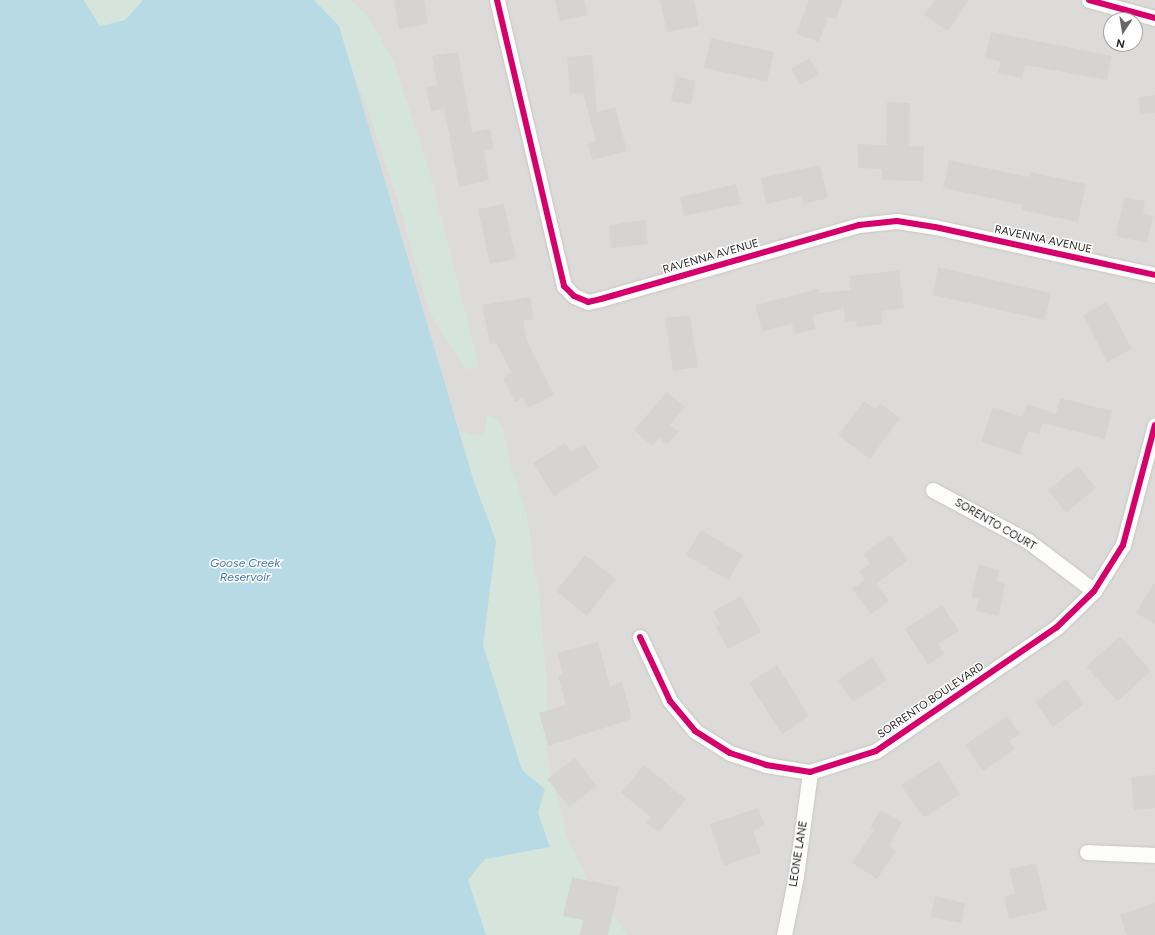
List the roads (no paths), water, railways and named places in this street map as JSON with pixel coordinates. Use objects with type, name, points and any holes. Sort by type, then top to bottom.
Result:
[{"type":"street","name":"RAVENNA AVENUE","points":[[497,0],[564,286],[574,296],[588,302],[859,224],[897,221],[934,227],[1155,276]]},
{"type":"street","points":[[1089,0],[1155,18]]},
{"type":"street","name":"SORRENTO BOULEVARD","points":[[640,637],[670,701],[695,731],[730,753],[766,765],[810,772],[876,751],[1057,627],[1094,591],[1123,545],[1155,425]]},
{"type":"street","name":"SORENTO COURT","points":[[933,490],[1028,541],[1094,591]]},
{"type":"street","name":"LEONE LANE","points":[[784,935],[796,876],[810,772]]},
{"type":"street","points":[[1087,852],[1155,855]]},
{"type":"water","name":"Goose Creek Reservoir","points":[[0,0],[84,0],[100,26],[125,20],[143,0],[314,0],[339,26],[474,482],[496,541],[483,645],[522,770],[545,789],[538,813],[550,847],[485,859],[468,880],[486,935],[0,935]]}]
